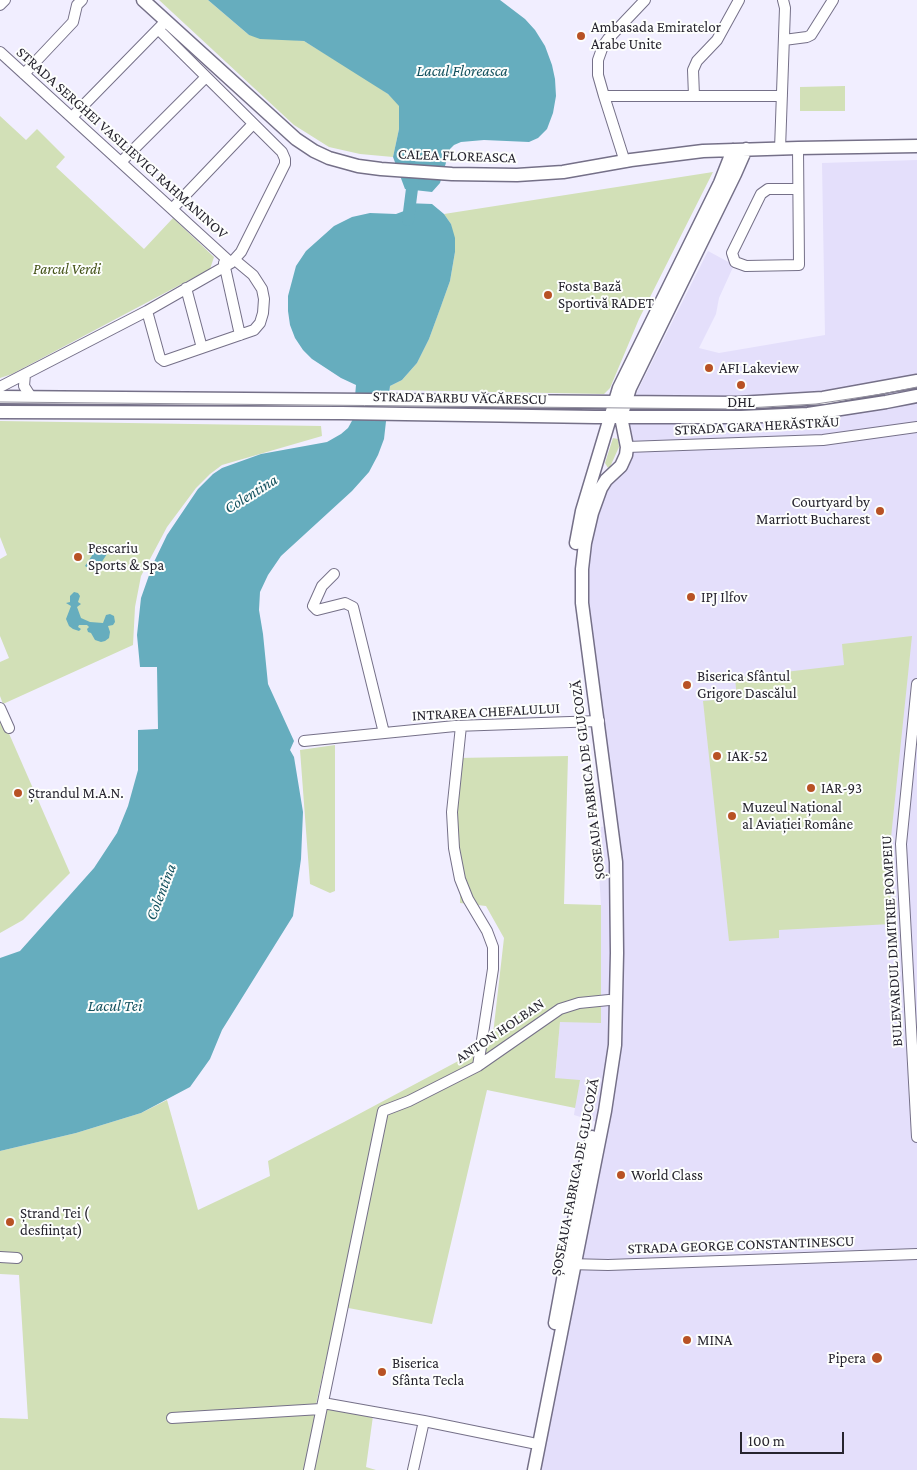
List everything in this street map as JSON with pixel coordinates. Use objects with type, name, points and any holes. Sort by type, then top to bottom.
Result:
[{"type":"main road","name":"CALEA FLOREASCA","points":[[142,0],[164,28],[285,131],[314,151],[329,158],[352,164],[452,174],[540,174],[703,152],[917,146]]},
{"type":"main road","name":"ȘOSEAUA FABRICA DE GLUCOZĂ","points":[[526,1470],[554,1328],[608,1099],[616,1026],[616,862],[575,602],[575,550],[582,511],[602,448],[616,417],[628,370],[721,180],[739,150]]},
{"type":"main road","name":"ȘOSEAUA FABRICA DE GLUCOZĂ","points":[[620,401],[636,376],[735,174],[739,150]]},
{"type":"main road","points":[[703,152],[718,160],[721,167],[721,180]]},
{"type":"main road","name":"STRADA BARBU VĂCĂRESCU","points":[[0,396],[738,403],[781,402],[835,396],[917,382]]},
{"type":"main road","name":"STRADA BARBU VĂCĂRESCU","points":[[0,412],[342,413],[616,417],[780,416],[840,410],[917,396]]},
{"type":"main road","name":"ȘOSEAUA FABRICA DE GLUCOZĂ","points":[[534,1470],[570,1264],[582,1177],[599,1106],[608,1034],[609,872],[582,603],[582,569],[586,536],[595,504],[603,484],[614,474],[625,459],[627,447],[616,417]]},
{"type":"main road","points":[[602,448],[600,463],[602,470],[614,474]]},
{"type":"street","points":[[0,5],[5,0]]},
{"type":"street","points":[[24,74],[73,22],[77,6],[82,0]]},
{"type":"street","points":[[625,162],[598,75],[598,60],[608,39],[645,0]]},
{"type":"street","points":[[694,96],[693,70],[697,61],[717,40],[739,0]]},
{"type":"street","points":[[780,149],[784,40],[783,0]]},
{"type":"street","points":[[784,40],[809,36],[833,0]]},
{"type":"street","points":[[72,117],[164,28]]},
{"type":"street","name":"CALEA FLOREASCA","points":[[164,28],[206,77],[284,155],[285,164],[241,252],[228,261]]},
{"type":"street","name":"STRADA SERGHEI VASILIEVICI RAHMANINOV","points":[[0,52],[228,261],[256,278],[262,289],[264,299],[263,313],[258,326],[254,330],[240,335]]},
{"type":"street","points":[[121,162],[206,77]]},
{"type":"street","points":[[604,96],[782,96]]},
{"type":"street","points":[[172,209],[253,124]]},
{"type":"street","points":[[798,148],[799,265],[746,266],[735,262],[732,253],[761,194],[768,189],[798,189]]},
{"type":"street","points":[[0,387],[147,311],[228,261],[240,335],[166,361],[161,360],[147,311]]},
{"type":"street","points":[[186,288],[202,348]]},
{"type":"street","points":[[25,374],[24,386],[31,397]]},
{"type":"street","name":"STRADA GARA HERĂSTRĂU","points":[[627,447],[822,440],[917,427]]},
{"type":"street","points":[[334,574],[322,586],[313,606],[317,610],[345,603],[353,607],[384,733]]},
{"type":"street","name":"BULEVARDUL DIMITRIE POMPEIU","points":[[917,684],[901,844],[917,1137]]},
{"type":"street","points":[[0,708],[9,728]]},
{"type":"street","name":"INTRAREA CHEFALULUI","points":[[304,741],[461,726],[595,722]]},
{"type":"street","points":[[461,726],[452,812],[454,848],[460,879],[468,899],[494,947],[493,969],[478,1066]]},
{"type":"street","name":"ANTON HOLBAN","points":[[322,1406],[383,1111],[410,1101],[478,1066],[560,1009],[579,1002],[609,1000]]},
{"type":"street","name":"STRADA GEORGE CONSTANTINESCU","points":[[570,1264],[608,1265],[917,1254]]},
{"type":"street","points":[[0,1257],[17,1258]]},
{"type":"street","points":[[309,1470],[322,1406]]},
{"type":"street","points":[[172,1418],[322,1406],[424,1421],[532,1443]]},
{"type":"street","points":[[413,1470],[424,1421]]},
{"type":"shaded area","points":[[917,160],[917,1470],[531,1470],[597,1122],[574,1115],[575,1108],[555,1079],[560,1021],[601,1022],[601,905],[596,827],[615,826],[586,611],[586,560],[603,490],[618,476],[636,394],[708,251],[734,265],[719,298],[716,314],[699,348],[719,353],[825,335],[822,163]]},
{"type":"green space","points":[[159,0],[208,0],[249,35],[304,41],[368,80],[388,94],[399,105],[399,129],[393,157],[360,154],[329,147],[294,125]]},
{"type":"green space","points":[[845,86],[845,111],[800,111],[800,87]]},
{"type":"green space","name":"Parcul Verdi","points":[[0,116],[26,140],[37,129],[65,157],[56,167],[144,249],[173,218],[214,257],[210,269],[12,374],[0,378]]},
{"type":"green space","name":"Fosta Bază Sportivă RADET","points":[[713,172],[639,319],[610,388],[604,394],[390,390],[390,386],[402,380],[417,363],[429,339],[450,281],[455,252],[451,224],[444,214]]},
{"type":"green space","name":"Pescariu Sports & Spa","points":[[0,421],[321,426],[322,436],[222,465],[210,474],[196,488],[167,527],[141,576],[135,607],[133,645],[3,704],[0,696],[0,662],[9,658],[0,636],[0,559],[7,555],[0,537]]},
{"type":"green space","points":[[613,438],[618,439],[619,447],[608,468],[605,463]]},
{"type":"green space","points":[[912,636],[890,847],[891,924],[779,930],[779,938],[729,941],[703,701],[737,698],[735,678],[844,665],[842,644]]},
{"type":"green space","name":"Ștrandul M.A.N.","points":[[0,713],[70,873],[23,920],[0,933]]},
{"type":"green space","points":[[335,745],[335,891],[330,893],[310,884],[300,750]]},
{"type":"green space","points":[[568,756],[564,904],[601,905],[601,1023],[560,1022],[555,1078],[580,1080],[575,1108],[487,1090],[432,1324],[338,1306],[316,1404],[373,1416],[366,1467],[376,1470],[0,1470],[0,1418],[28,1419],[19,1275],[0,1274],[0,1151],[76,1133],[141,1113],[167,1100],[198,1210],[270,1176],[268,1161],[492,1043],[504,938],[486,906],[460,903],[452,853],[457,758]]},
{"type":"water","name":"Lacul Floreasca","points":[[208,0],[500,0],[525,19],[545,46],[555,79],[556,96],[553,113],[547,129],[538,138],[529,142],[484,140],[461,142],[454,145],[450,149],[440,183],[432,192],[405,189],[393,157],[399,129],[399,106],[388,94],[304,41],[260,39],[249,35]]},
{"type":"water","name":"Lacul Tei","points":[[405,203],[432,204],[444,214],[451,224],[455,238],[455,252],[450,281],[429,339],[417,363],[402,380],[390,386],[384,439],[369,472],[352,491],[281,556],[268,575],[260,592],[259,610],[268,684],[294,741],[290,750],[294,757],[303,812],[301,859],[293,916],[222,1030],[210,1059],[190,1087],[141,1113],[76,1133],[0,1151],[0,958],[20,951],[94,868],[117,833],[128,806],[138,770],[138,730],[158,729],[157,667],[140,667],[137,635],[141,598],[153,564],[167,535],[198,489],[213,474],[222,468],[261,454],[327,442],[348,428],[353,419],[356,385],[341,378],[312,359],[303,350],[295,338],[290,325],[288,296],[296,266],[306,251],[334,226],[352,217],[370,213],[396,214],[404,211]]},
{"type":"water","points":[[99,545],[109,551],[95,572],[85,566]]},
{"type":"water","points":[[74,592],[80,596],[78,602],[81,604],[77,607],[81,618],[90,622],[103,623],[106,615],[114,616],[115,622],[113,625],[108,626],[109,638],[105,641],[95,640],[91,633],[88,632],[87,629],[89,627],[87,625],[79,625],[78,627],[81,629],[79,631],[69,626],[66,619],[71,606],[66,603],[70,602],[70,596]]},
{"type":"waterway","name":"Colentina","points":[[408,220],[414,173]]},
{"type":"tram line","points":[[0,402],[730,409],[816,404],[917,387]]},
{"type":"place","name":"Ambasada Emiratelor Arabe Unite","points":[[581,36]]},
{"type":"place","name":"Fosta Bază Sportivă RADET","points":[[548,295]]},
{"type":"place","name":"AFI Lakeview","points":[[709,368]]},
{"type":"place","name":"DHL","points":[[741,385]]},
{"type":"place","name":"Courtyard by Marriott Bucharest","points":[[880,511]]},
{"type":"place","name":"Pescariu Sports & Spa","points":[[78,557]]},
{"type":"place","name":"IPJ Ilfov","points":[[691,597]]},
{"type":"place","name":"Biserica Sfântul Grigore Dascălul","points":[[687,685]]},
{"type":"place","name":"IAK-52","points":[[717,756]]},
{"type":"place","name":"IAR-93","points":[[811,788]]},
{"type":"place","name":"Ștrandul M.A.N.","points":[[18,793]]},
{"type":"place","name":"Muzeul Național al Aviației Române","points":[[732,816]]},
{"type":"place","name":"World Class","points":[[621,1175]]},
{"type":"place","name":"Ștrand Tei ( desființat)","points":[[10,1222]]},
{"type":"place","name":"MINA","points":[[687,1340]]},
{"type":"place","name":"Pipera","points":[[877,1358]]},
{"type":"place","name":"Biserica Sfânta Tecla","points":[[382,1372]]}]
